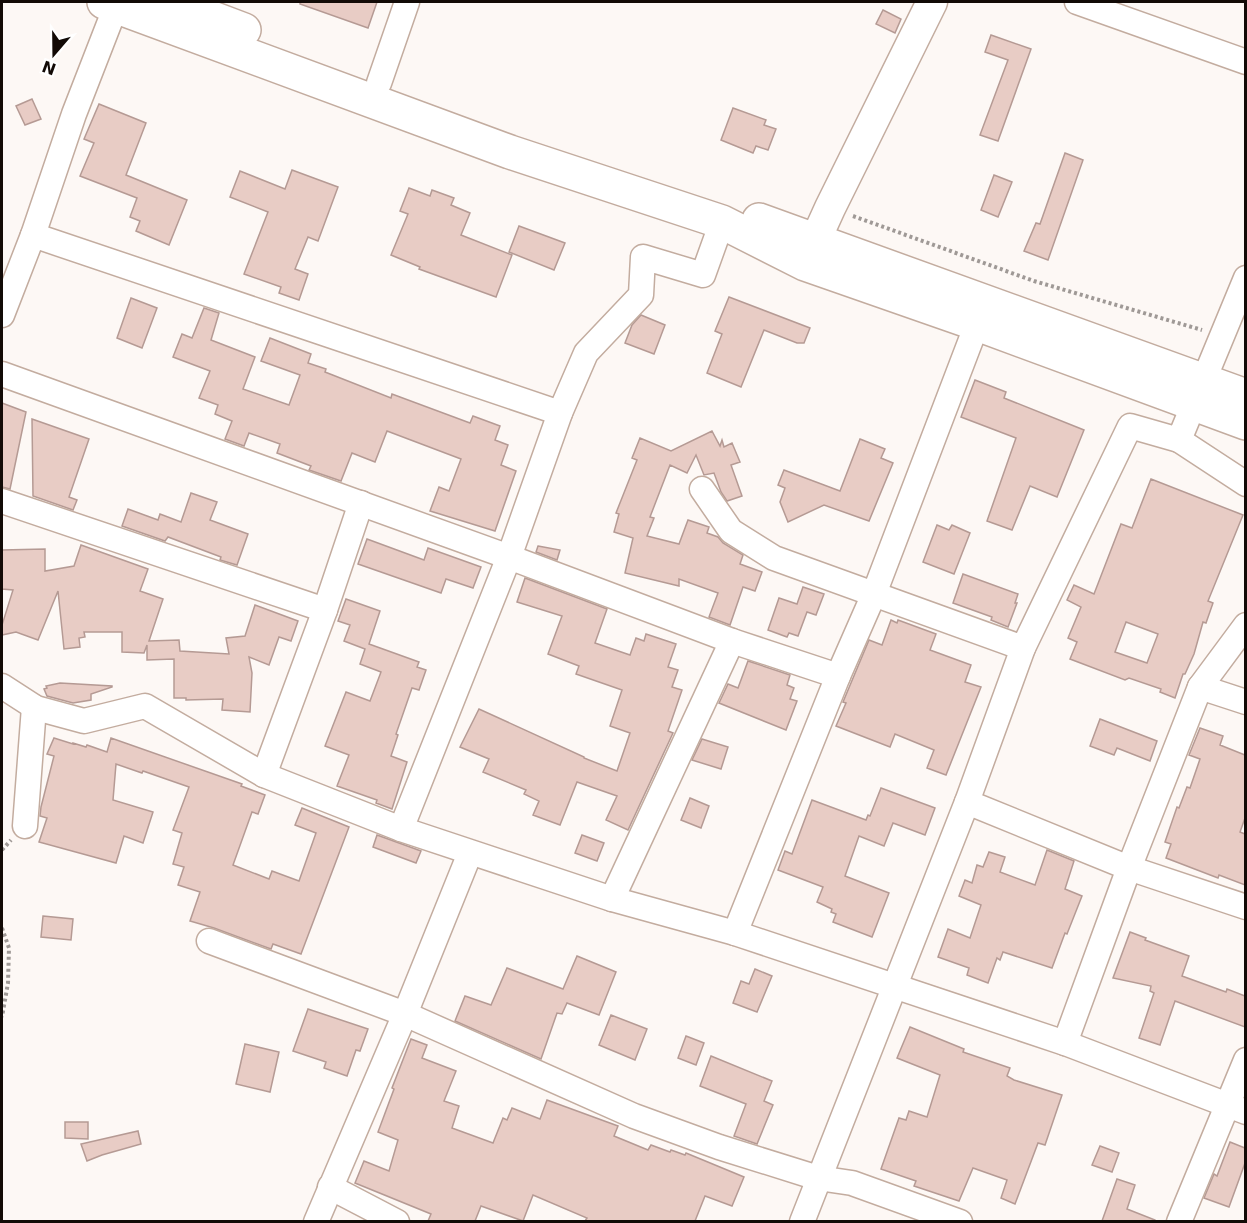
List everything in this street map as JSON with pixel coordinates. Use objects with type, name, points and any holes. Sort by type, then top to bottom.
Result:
[{"type":"highway","points":[[170,2],[810,252],[977,324],[1199,392],[1245,396]]},
{"type":"highway","points":[[110,4],[510,152],[810,252],[1199,392],[1245,423]]},
{"type":"street","points":[[379,83],[407,2]]},
{"type":"street","points":[[810,252],[932,2]]},
{"type":"street","points":[[1077,2],[1245,62]]},
{"type":"street","points":[[2,315],[12,261],[33,235],[110,4]]},
{"type":"street","points":[[401,829],[509,557],[560,413],[586,353],[641,295],[644,257],[704,275],[722,222]]},
{"type":"street","points":[[33,235],[560,413]]},
{"type":"street","points":[[1179,440],[1245,278]]},
{"type":"street","points":[[735,933],[838,676],[874,594],[977,324]]},
{"type":"street","points":[[2,375],[509,557],[732,640],[838,676]]},
{"type":"street","points":[[802,1221],[967,802],[1023,648],[1130,426],[1179,440],[1245,484]]},
{"type":"street","points":[[702,489],[731,531],[774,558],[1023,648]]},
{"type":"street","points":[[2,501],[326,610]]},
{"type":"street","points":[[264,775],[326,610],[360,503]]},
{"type":"street","points":[[1065,1043],[1129,868],[1200,687],[1245,625]]},
{"type":"street","points":[[612,899],[732,640]]},
{"type":"street","points":[[2,686],[34,707],[84,721],[145,706],[264,775],[401,829],[612,899],[735,933],[1065,1043],[1236,1109]]},
{"type":"street","points":[[1200,687],[1245,702]]},
{"type":"street","points":[[25,826],[34,707]]},
{"type":"street","points":[[967,802],[1129,868],[1245,907]]},
{"type":"street","points":[[316,1221],[405,1014],[470,853]]},
{"type":"street","points":[[209,941],[405,1014],[634,1116],[719,1147],[818,1178],[852,1183],[960,1221]]},
{"type":"street","points":[[1179,1221],[1236,1109],[1245,1060]]},
{"type":"street","points":[[330,1187],[397,1221]]},
{"type":"path","points":[[830,208],[1034,281],[1223,336]]},
{"type":"path","points":[[2,928],[9,948],[8,983],[2,1017]]},
{"type":"building","points":[[300,2],[377,2],[368,28],[300,4]]},
{"type":"building","points":[[883,10],[901,19],[895,33],[876,24]]},
{"type":"building","points":[[991,35],[1031,49],[998,141],[980,135],[1008,60],[985,52]]},
{"type":"building","points":[[32,99],[41,119],[25,125],[16,106]]},
{"type":"building","points":[[99,104],[146,123],[126,175],[187,200],[169,245],[136,231],[140,221],[130,217],[137,198],[80,176],[94,143],[84,139]]},
{"type":"building","points":[[733,108],[766,120],[764,125],[776,129],[768,150],[756,146],[753,153],[721,140]]},
{"type":"building","points":[[1065,153],[1083,160],[1048,260],[1024,251],[1036,223],[1040,224]]},
{"type":"building","points":[[292,170],[338,187],[318,241],[308,237],[295,269],[308,274],[299,300],[279,293],[281,287],[244,274],[268,212],[230,197],[240,171],[285,189]]},
{"type":"building","points":[[994,175],[1012,182],[998,217],[981,210]]},
{"type":"building","points":[[409,188],[430,196],[432,190],[454,198],[451,205],[470,213],[461,235],[512,255],[496,297],[419,269],[420,267],[391,255],[408,214],[400,211]]},
{"type":"building","points":[[519,226],[565,243],[554,270],[509,252]]},
{"type":"building","points":[[729,297],[810,328],[804,343],[797,343],[764,330],[741,387],[707,373],[722,334],[715,331]]},
{"type":"building","points":[[131,298],[157,308],[142,348],[117,338]]},
{"type":"building","points":[[204,308],[219,313],[211,340],[255,357],[243,389],[289,405],[300,375],[261,361],[270,338],[311,354],[308,363],[326,369],[325,372],[391,398],[392,394],[470,423],[473,416],[500,426],[495,440],[508,445],[501,465],[516,471],[495,531],[430,511],[439,487],[449,491],[461,459],[387,431],[375,462],[352,453],[341,481],[309,470],[311,466],[277,453],[280,444],[249,433],[244,446],[225,439],[232,421],[215,414],[218,405],[199,398],[210,371],[173,357],[182,334],[192,338]]},
{"type":"building","points":[[641,315],[665,325],[654,354],[625,343],[632,325]]},
{"type":"building","points":[[975,380],[1006,392],[1004,398],[1084,430],[1057,497],[1030,486],[1012,530],[987,521],[1016,438],[961,417]]},
{"type":"building","points":[[2,403],[26,412],[10,489],[2,487]]},
{"type":"building","points":[[32,419],[89,439],[69,497],[77,500],[73,510],[33,496]]},
{"type":"building","points":[[712,431],[720,446],[722,440],[724,447],[732,443],[740,462],[731,465],[742,496],[727,501],[714,473],[704,475],[696,455],[687,473],[670,465],[650,517],[654,518],[647,536],[679,544],[688,520],[709,527],[707,533],[718,537],[723,543],[743,555],[740,564],[762,572],[755,591],[743,587],[730,625],[709,617],[718,593],[679,579],[679,586],[625,573],[633,538],[614,532],[619,514],[616,513],[637,460],[632,458],[640,438],[671,451]]},
{"type":"building","points":[[860,439],[885,449],[881,458],[893,463],[869,521],[824,505],[788,522],[780,502],[785,488],[778,485],[784,470],[840,491]]},
{"type":"building","points":[[1151,479],[1243,515],[1208,601],[1213,603],[1206,623],[1203,622],[1194,654],[1183,674],[1175,698],[1160,692],[1161,689],[1129,678],[1125,680],[1070,659],[1077,642],[1068,638],[1081,607],[1067,600],[1074,585],[1094,594],[1121,524],[1132,528]],"holes":[[[1126,622],[1158,634],[1147,663],[1115,652]]]},
{"type":"building","points":[[191,493],[217,502],[210,520],[248,534],[237,565],[168,537],[165,541],[122,526],[128,509],[158,520],[160,514],[181,522]]},
{"type":"building","points":[[937,525],[949,530],[952,525],[970,533],[954,574],[923,562]]},
{"type":"building","points":[[367,539],[424,560],[428,548],[481,567],[473,588],[446,579],[441,593],[358,564]]},
{"type":"building","points":[[81,545],[148,569],[140,591],[163,599],[149,641],[179,640],[180,651],[229,654],[226,638],[245,636],[255,605],[298,621],[291,641],[279,637],[269,665],[249,657],[252,673],[250,712],[222,710],[223,699],[174,698],[174,659],[147,660],[147,645],[144,653],[122,652],[122,632],[84,632],[85,637],[79,638],[80,647],[64,649],[58,591],[38,640],[16,632],[2,635],[2,625],[13,590],[2,589],[2,550],[45,549],[45,571],[74,566]]},
{"type":"building","points":[[538,546],[560,550],[557,560],[536,552]]},
{"type":"building","points":[[963,574],[1018,594],[1008,627],[991,620],[992,617],[953,603]]},
{"type":"building","points":[[525,578],[607,609],[595,643],[630,655],[636,638],[644,641],[646,634],[676,644],[668,667],[678,670],[672,687],[682,690],[668,731],[673,733],[628,830],[606,820],[617,796],[577,782],[560,825],[533,815],[539,801],[524,794],[526,790],[483,772],[489,759],[460,747],[479,709],[617,771],[630,733],[610,726],[622,690],[576,674],[579,666],[548,654],[562,616],[517,602]]},
{"type":"building","points":[[803,587],[824,594],[816,615],[807,612],[798,636],[789,633],[787,637],[768,630],[779,598],[797,604]]},
{"type":"building","points":[[346,599],[380,611],[369,644],[419,662],[417,667],[426,670],[419,690],[412,688],[396,734],[398,735],[391,756],[407,762],[392,809],[376,803],[377,800],[337,786],[349,755],[325,746],[346,692],[370,701],[381,672],[360,664],[365,649],[344,641],[350,625],[338,621]]},
{"type":"building","points":[[891,620],[897,623],[898,620],[936,634],[930,650],[971,665],[965,682],[981,687],[946,775],[927,768],[934,750],[895,734],[890,747],[836,726],[846,703],[843,702],[869,640],[882,645]]},
{"type":"building","points":[[748,661],[790,675],[787,685],[794,688],[790,699],[797,701],[786,730],[719,703],[728,684],[738,688]]},
{"type":"building","points":[[60,683],[112,687],[91,694],[91,700],[73,703],[47,696],[44,689],[47,688],[46,686]]},
{"type":"building","points":[[1100,719],[1157,741],[1150,761],[1117,748],[1114,755],[1090,746]]},
{"type":"building","points":[[1200,728],[1223,736],[1220,745],[1245,755],[1245,818],[1240,832],[1245,834],[1245,885],[1219,875],[1218,878],[1166,858],[1171,844],[1165,842],[1177,807],[1179,808],[1187,787],[1190,788],[1200,759],[1189,755]]},
{"type":"building","points":[[54,738],[107,752],[111,738],[242,784],[241,786],[265,795],[258,814],[252,812],[233,865],[269,879],[272,871],[299,881],[316,833],[295,825],[302,808],[349,827],[301,954],[273,944],[271,949],[190,921],[200,892],[178,885],[184,867],[173,864],[182,833],[173,830],[189,787],[116,764],[113,800],[153,812],[143,843],[124,836],[116,863],[39,842],[47,818],[40,816],[41,807],[54,756],[47,754]]},
{"type":"building","points":[[702,739],[728,747],[721,769],[692,760]]},
{"type":"building","points":[[881,788],[935,808],[925,835],[893,823],[884,846],[859,836],[845,876],[889,893],[872,937],[833,922],[836,914],[831,912],[832,909],[817,902],[823,887],[778,870],[785,851],[792,854],[812,800],[866,820],[868,815],[870,816]]},
{"type":"building","points":[[690,798],[709,806],[701,828],[681,820]]},
{"type":"building","points":[[377,835],[421,851],[416,863],[373,847]]},
{"type":"building","points":[[582,835],[604,843],[597,861],[575,853]]},
{"type":"building","points":[[1047,850],[1074,861],[1065,889],[1082,896],[1052,968],[1003,952],[1000,960],[997,958],[988,983],[967,975],[969,968],[938,957],[948,929],[970,938],[981,905],[959,896],[965,880],[972,883],[977,865],[983,867],[989,852],[1005,857],[1000,872],[1035,885]]},
{"type":"building","points":[[43,916],[73,919],[71,940],[41,937]]},
{"type":"building","points":[[1130,932],[1189,956],[1182,976],[1226,992],[1227,989],[1245,996],[1245,1027],[1175,1001],[1160,1045],[1139,1038],[1154,993],[1150,991],[1151,986],[1113,978]]},
{"type":"building","points":[[577,956],[616,972],[599,1015],[567,1003],[562,1014],[557,1013],[541,1059],[455,1021],[465,996],[491,1005],[507,968],[563,989]]},
{"type":"building","points":[[755,969],[772,976],[757,1012],[733,1003],[741,981],[749,984]]},
{"type":"building","points":[[308,1009],[368,1029],[360,1051],[356,1050],[347,1076],[324,1068],[326,1062],[293,1051]]},
{"type":"building","points":[[611,1015],[647,1029],[635,1060],[599,1045]]},
{"type":"building","points":[[910,1027],[964,1049],[963,1052],[1010,1068],[1007,1076],[1014,1080],[1062,1095],[1045,1145],[1038,1143],[1015,1204],[1001,1198],[1007,1180],[973,1168],[959,1201],[914,1186],[916,1181],[881,1169],[899,1118],[906,1120],[909,1111],[927,1117],[940,1075],[897,1058]]},
{"type":"building","points":[[686,1036],[704,1043],[696,1065],[678,1058]]},
{"type":"building","points":[[411,1039],[427,1045],[422,1058],[456,1071],[444,1101],[459,1106],[452,1128],[493,1143],[503,1118],[507,1120],[512,1108],[540,1119],[547,1100],[618,1126],[614,1136],[648,1150],[651,1145],[670,1152],[671,1150],[685,1155],[686,1153],[744,1177],[732,1206],[705,1196],[695,1221],[585,1221],[587,1218],[533,1195],[523,1221],[481,1206],[475,1221],[428,1221],[431,1214],[355,1183],[364,1161],[389,1171],[398,1140],[378,1132]]},
{"type":"building","points":[[245,1044],[279,1052],[270,1092],[236,1084]]},
{"type":"building","points":[[711,1056],[772,1081],[764,1101],[773,1105],[757,1144],[734,1136],[746,1104],[700,1086]]},
{"type":"building","points":[[65,1122],[88,1122],[88,1139],[65,1138]]},
{"type":"building","points":[[138,1131],[141,1144],[87,1161],[81,1144]]},
{"type":"building","points":[[1230,1142],[1245,1148],[1245,1163],[1229,1207],[1204,1198],[1214,1174],[1217,1176]]},
{"type":"building","points":[[1100,1146],[1119,1153],[1112,1172],[1092,1165]]},
{"type":"building","points":[[1117,1179],[1135,1185],[1127,1209],[1155,1221],[1102,1221]]}]
